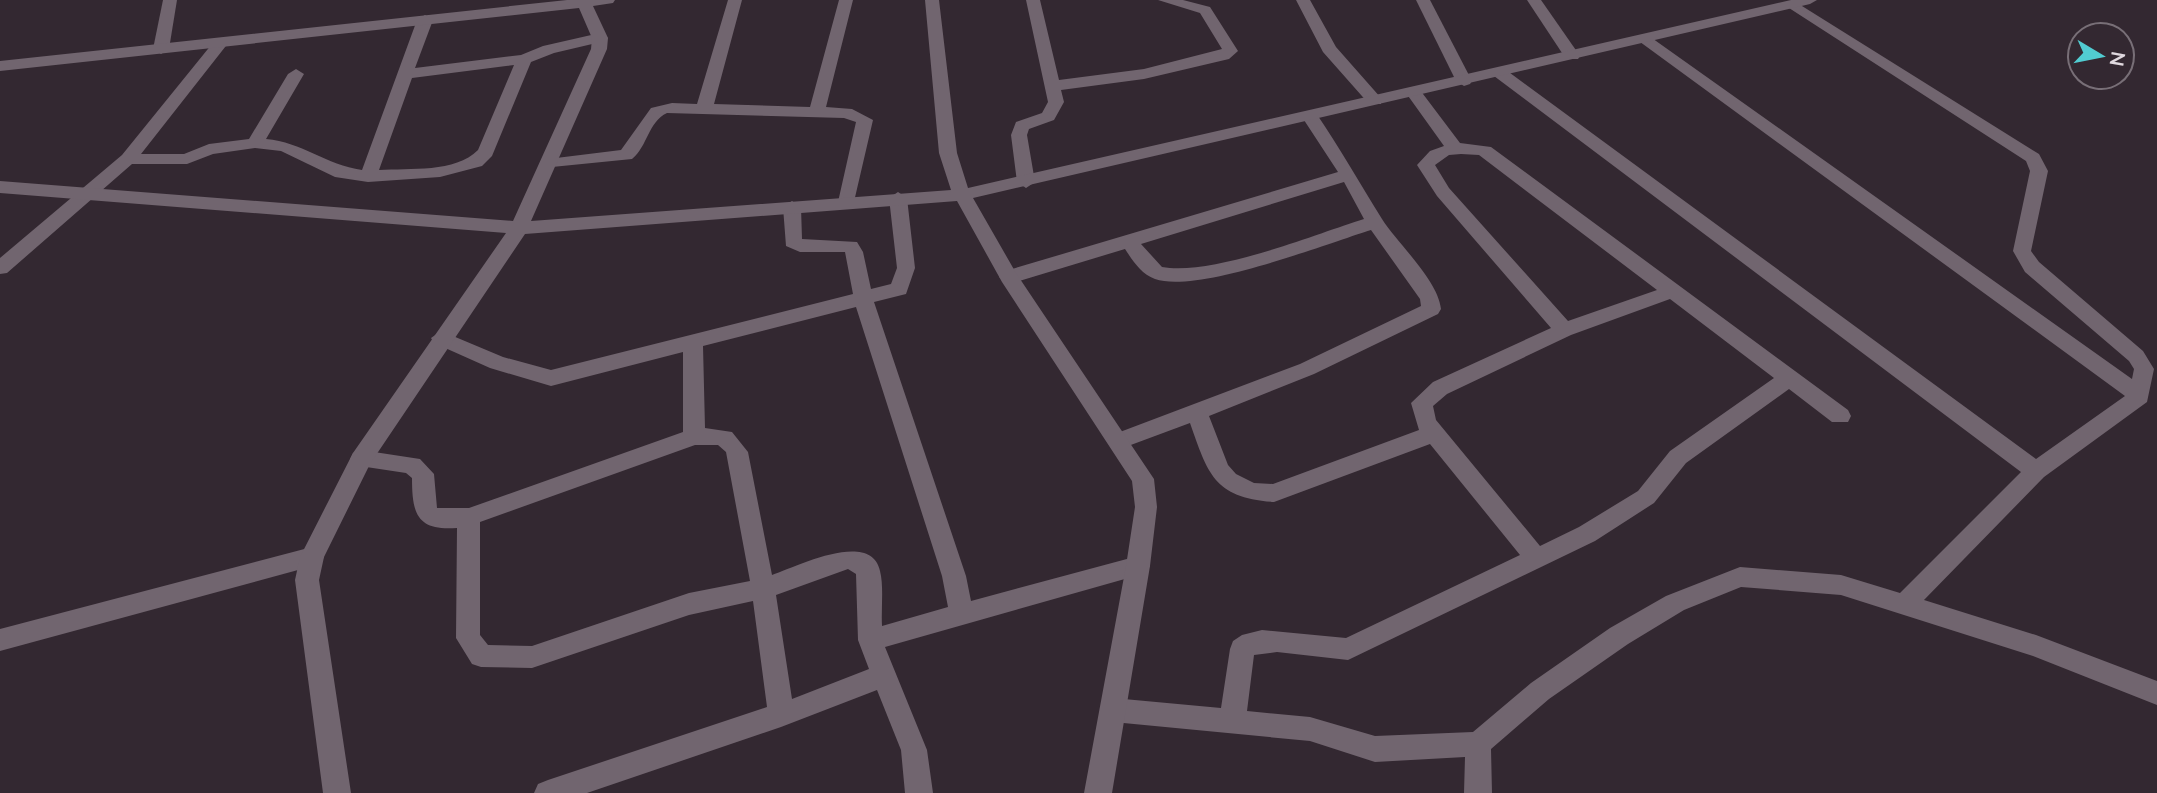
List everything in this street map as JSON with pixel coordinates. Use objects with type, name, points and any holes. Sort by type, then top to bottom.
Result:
[{"type":"street","points":[[161,48],[170,0]]},
{"type":"street","points":[[0,66],[608,0]]},
{"type":"street","points":[[704,109],[735,0]]},
{"type":"street","points":[[817,111],[846,0]]},
{"type":"street","points":[[932,0],[948,153],[962,195],[1009,277],[1143,479],[1146,507],[1138,566],[1098,793]]},
{"type":"street","points":[[1026,182],[1019,135],[1022,126],[1048,116],[1056,102],[1033,0]]},
{"type":"street","points":[[1054,86],[1144,74],[1223,56],[1230,51],[1229,45],[1205,10],[1164,0]]},
{"type":"street","points":[[1303,0],[1329,49],[1375,102]]},
{"type":"street","points":[[1423,0],[1464,81]]},
{"type":"street","points":[[1534,0],[1572,56]]},
{"type":"street","points":[[337,793],[307,580],[312,557],[361,459],[441,338],[519,228],[599,49],[600,38],[584,1]]},
{"type":"street","points":[[0,187],[519,228],[962,195],[1802,2],[2034,158],[2039,171],[2022,251],[2032,267],[2136,356],[2144,369],[2140,396],[2036,471],[1905,604]]},
{"type":"street","points":[[368,176],[425,20]]},
{"type":"street","points":[[404,74],[524,59],[549,49],[600,38]]},
{"type":"street","points":[[1644,39],[2140,396]]},
{"type":"street","points":[[0,268],[128,159],[221,42]]},
{"type":"street","points":[[128,159],[187,159],[209,149],[255,144],[285,146],[335,172],[368,176],[440,172],[476,162],[486,152],[524,59]]},
{"type":"street","points":[[1500,73],[2036,471]]},
{"type":"street","points":[[255,144],[296,74]]},
{"type":"street","points":[[1414,93],[1455,149]]},
{"type":"street","points":[[548,164],[626,155],[633,151],[646,118],[658,109],[846,113],[865,120],[847,202]]},
{"type":"street","points":[[1120,441],[1307,369],[1431,309],[1430,298],[1375,222],[1349,175],[1310,117]]},
{"type":"street","points":[[1564,330],[1443,191],[1426,165],[1431,157],[1455,149],[1485,150],[1671,292],[1840,416]]},
{"type":"street","points":[[1009,277],[1349,175]]},
{"type":"street","points":[[441,338],[497,363],[551,378],[899,289],[906,268],[898,198]]},
{"type":"street","points":[[792,207],[793,242],[800,246],[850,246],[854,252],[863,298],[954,576],[962,614]]},
{"type":"street","points":[[1128,240],[1149,269],[1176,276],[1296,246],[1375,222]]},
{"type":"street","points":[[1535,557],[1435,433],[1423,414],[1422,404],[1440,388],[1564,330],[1671,292]]},
{"type":"street","points":[[694,342],[694,437]]},
{"type":"street","points":[[1231,722],[1242,649],[1248,642],[1260,639],[1330,650],[1348,649],[1587,534],[1646,497],[1678,457],[1789,378]]},
{"type":"street","points":[[1197,413],[1223,478],[1248,493],[1274,493],[1435,433]]},
{"type":"street","points":[[361,459],[412,465],[423,474],[423,505],[429,516],[435,520],[469,517],[694,437],[722,436],[730,439],[737,452],[763,589],[781,715]]},
{"type":"street","points":[[469,517],[468,638],[481,656],[532,657],[689,604],[763,589],[848,559],[860,562],[868,570],[870,640],[914,750],[919,793]]},
{"type":"street","points":[[0,640],[312,557]]},
{"type":"street","points":[[870,640],[1138,566]]},
{"type":"street","points":[[1113,710],[1310,729],[1375,750],[1478,744],[1540,691],[1619,636],[1675,603],[1740,577],[1841,585],[2036,646],[2157,693]]},
{"type":"street","points":[[559,791],[781,715],[885,676]]},
{"type":"street","points":[[1478,744],[1478,793]]}]
